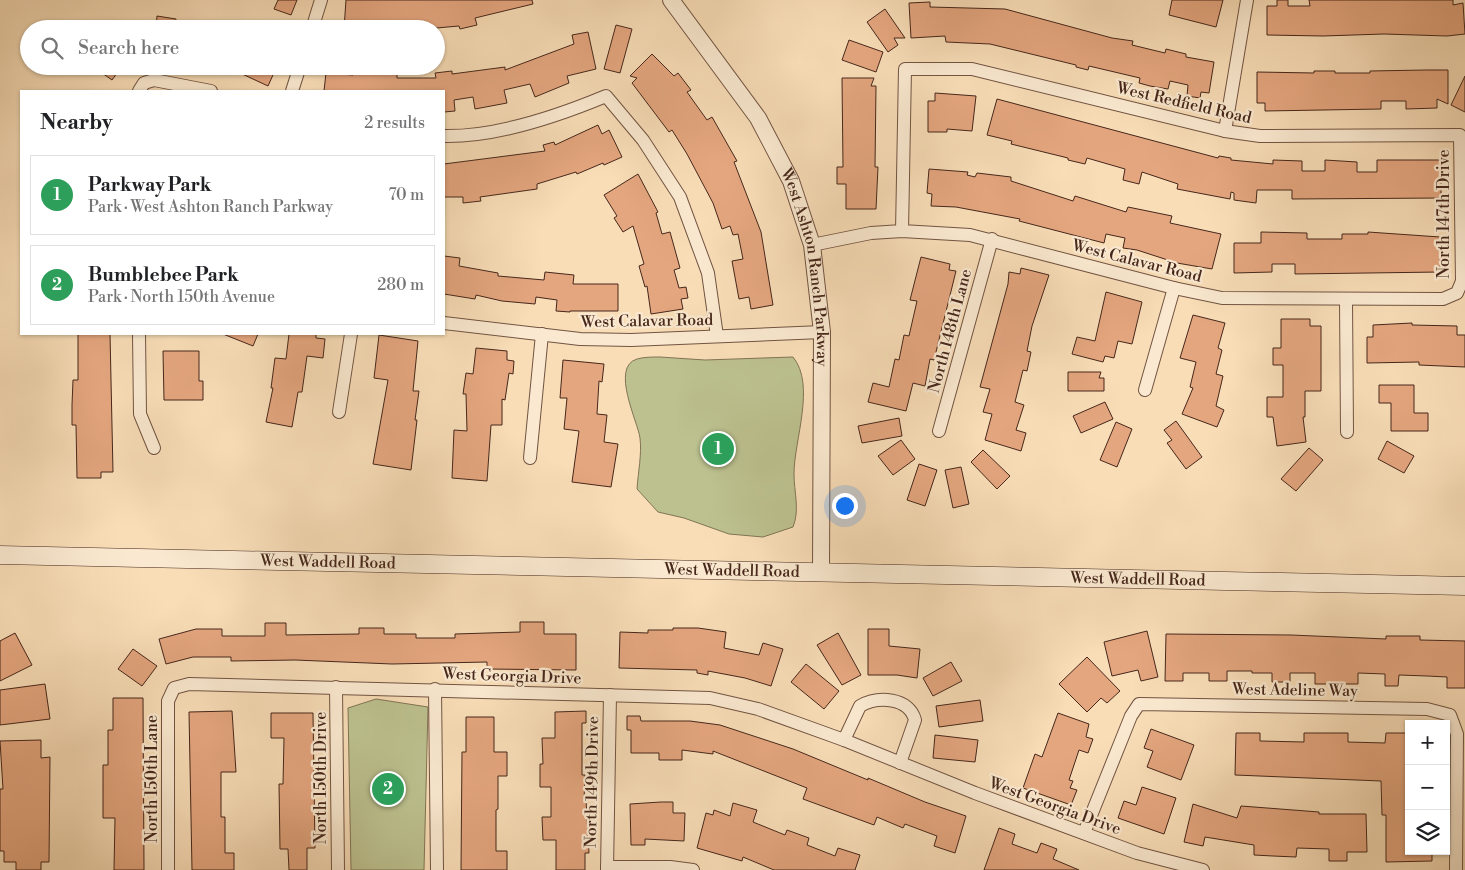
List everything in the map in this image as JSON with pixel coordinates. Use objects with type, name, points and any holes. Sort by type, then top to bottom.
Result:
[{"type":"main road","name":"West Waddell Road","points":[[0,555],[1465,586]]},
{"type":"street","points":[[315,20],[321,0]]},
{"type":"street","name":"West Ashton Ranch Parkway","points":[[671,0],[758,118],[791,180],[812,245],[822,332],[822,572]]},
{"type":"street","points":[[1225,131],[1247,0]]},
{"type":"street","name":"West Redfield Road","points":[[902,231],[904,69],[972,69],[1225,131],[1260,136],[1460,134]]},
{"type":"street","points":[[292,90],[297,75]]},
{"type":"street","points":[[141,87],[154,80],[207,90]]},
{"type":"street","points":[[445,136],[457,136],[529,123],[606,96],[643,140],[680,197],[708,273],[717,336]]},
{"type":"street","name":"North 147th Drive","points":[[1457,293],[1462,281],[1460,134]]},
{"type":"street","name":"West Calavar Road","points":[[812,245],[871,233],[902,231],[970,235],[1174,288],[1222,298],[1443,300],[1457,293]]},
{"type":"street","name":"North 148th Lane","points":[[939,431],[992,240]]},
{"type":"street","points":[[1145,390],[1174,288]]},
{"type":"street","points":[[1346,300],[1347,432]]},
{"type":"street","name":"West Calavar Road","points":[[445,322],[542,334],[631,340],[822,332]]},
{"type":"street","points":[[530,458],[542,334]]},
{"type":"street","points":[[139,335],[140,414],[154,448]]},
{"type":"street","points":[[338,412],[350,335]]},
{"type":"street","name":"West Georgia Drive","points":[[174,688],[189,684],[710,698],[758,709],[844,740],[1137,853],[1203,870]]},
{"type":"street","name":"North 150th Drive","points":[[336,687],[338,870]]},
{"type":"street","name":"North 150th Lane","points":[[168,870],[168,701],[174,688]]},
{"type":"street","points":[[435,690],[437,870]]},
{"type":"street","name":"North 149th Drive","points":[[608,869],[610,695]]},
{"type":"street","points":[[844,740],[860,706],[875,700],[904,703],[910,707],[915,720],[900,763]]},
{"type":"street","name":"West Adeline Way","points":[[1084,833],[1131,716],[1139,704],[1427,709],[1450,715],[1457,734],[1456,870]]},
{"type":"street","points":[[608,869],[670,867],[693,870]]},
{"type":"green space","points":[[660,357],[705,360],[793,357],[800,369],[803,382],[803,397],[795,460],[796,514],[793,527],[763,537],[729,534],[684,518],[658,512],[637,489],[640,438],[628,396],[626,372],[629,364],[637,359]]},
{"type":"green space","points":[[376,699],[428,707],[424,870],[351,870],[348,708]]},
{"type":"building","points":[[278,0],[297,0],[291,15],[274,9]]},
{"type":"building","points":[[346,0],[532,0],[533,4],[475,18],[477,25],[460,29],[459,26],[445,27],[445,20],[345,20]]},
{"type":"building","points":[[1172,0],[1223,0],[1216,27],[1169,15]]},
{"type":"building","points":[[1277,0],[1288,0],[1288,6],[1310,6],[1309,0],[1453,0],[1453,5],[1463,3],[1465,34],[1447,36],[1384,34],[1267,35],[1267,6],[1277,6]]},
{"type":"building","points":[[930,2],[930,7],[1005,9],[1112,38],[1133,41],[1132,45],[1165,53],[1166,49],[1186,54],[1186,57],[1214,62],[1209,93],[1201,92],[1200,98],[1187,96],[1188,85],[1170,81],[1168,89],[1150,86],[1139,83],[1140,78],[1089,66],[1088,70],[1076,67],[1076,65],[990,44],[946,42],[945,36],[911,38],[909,3]]},
{"type":"building","points":[[885,9],[905,38],[894,38],[898,45],[888,52],[867,22]]},
{"type":"building","points":[[157,16],[176,19],[176,20],[157,20]]},
{"type":"building","points":[[616,25],[632,29],[620,73],[604,69]]},
{"type":"building","points":[[588,32],[596,69],[567,76],[569,83],[535,97],[530,84],[504,90],[507,103],[475,109],[473,97],[454,100],[455,111],[445,112],[445,90],[324,90],[326,75],[397,75],[397,78],[436,78],[435,75],[445,75],[445,72],[452,71],[452,74],[505,67],[505,70],[574,44],[572,35]]},
{"type":"building","points":[[849,40],[883,52],[876,72],[842,60]]},
{"type":"building","points":[[652,54],[674,76],[678,73],[691,90],[687,92],[707,120],[712,117],[737,161],[734,162],[761,232],[773,305],[751,309],[749,297],[739,299],[732,261],[743,259],[738,234],[733,235],[730,226],[722,229],[713,203],[687,154],[672,130],[669,132],[632,83],[637,78],[630,76]]},
{"type":"building","points":[[1448,70],[1448,104],[1437,99],[1437,108],[1406,109],[1406,101],[1381,101],[1381,109],[1265,111],[1265,103],[1257,103],[1257,72],[1314,73],[1314,71],[1335,71],[1335,73],[1370,73],[1370,71]]},
{"type":"building","points":[[105,75],[116,75],[112,80]]},
{"type":"building","points":[[244,75],[273,75],[268,86]]},
{"type":"building","points":[[1465,76],[1465,112],[1451,105]]},
{"type":"building","points":[[842,78],[874,78],[871,86],[876,86],[875,167],[878,167],[876,209],[846,209],[846,184],[837,184],[837,167],[843,167]]},
{"type":"building","points":[[935,93],[976,96],[972,131],[947,129],[947,132],[928,132],[928,101],[935,101]]},
{"type":"building","points":[[997,99],[1218,158],[1219,156],[1231,158],[1231,160],[1273,164],[1273,160],[1302,161],[1302,171],[1325,171],[1325,160],[1357,162],[1357,172],[1377,172],[1377,160],[1441,160],[1441,198],[1292,199],[1292,190],[1257,190],[1256,203],[1234,200],[1234,193],[1231,192],[1230,199],[1177,189],[1178,184],[1142,172],[1139,184],[1123,180],[1125,169],[1087,158],[1085,164],[1068,160],[1068,158],[1011,144],[1012,141],[987,135]]},
{"type":"building","points":[[598,125],[602,134],[609,130],[622,157],[577,174],[576,172],[537,184],[537,189],[480,197],[481,201],[463,203],[463,197],[445,197],[445,164],[545,151],[543,145],[554,142],[555,145]]},
{"type":"building","points":[[929,169],[968,172],[967,175],[975,177],[977,173],[1011,177],[1011,181],[1073,201],[1075,196],[1126,212],[1128,207],[1172,216],[1170,223],[1221,234],[1212,269],[1177,263],[1137,250],[1123,248],[1125,238],[1106,234],[1104,243],[1019,221],[1020,219],[956,207],[931,206],[932,194],[927,193]]},
{"type":"building","points":[[638,174],[658,212],[656,213],[662,234],[670,232],[680,268],[674,270],[679,288],[686,287],[688,298],[681,299],[683,309],[651,314],[647,286],[645,287],[639,266],[644,264],[633,226],[623,232],[614,218],[617,216],[604,195]]},
{"type":"building","points":[[1261,232],[1307,233],[1307,239],[1342,239],[1342,234],[1368,234],[1368,232],[1440,237],[1440,272],[1295,274],[1295,264],[1272,264],[1272,272],[1234,273],[1234,243],[1261,243]]},
{"type":"building","points":[[445,256],[460,258],[459,266],[498,273],[498,276],[544,280],[545,272],[574,275],[573,284],[618,284],[618,311],[556,311],[557,300],[536,297],[535,304],[502,301],[476,295],[475,299],[445,294]]},
{"type":"building","points":[[921,257],[950,264],[949,270],[956,271],[934,360],[930,359],[925,386],[913,383],[906,411],[868,402],[873,383],[889,387],[895,359],[899,360],[904,335],[909,336],[917,301],[910,300]]},
{"type":"building","points":[[1021,268],[1049,275],[1032,326],[1027,351],[1031,352],[1027,371],[1023,370],[1015,402],[1024,405],[1016,430],[1026,433],[1021,451],[985,440],[992,414],[983,412],[990,389],[980,387],[1008,284],[1009,272],[1020,274]]},
{"type":"building","points":[[1106,292],[1142,302],[1132,344],[1118,341],[1114,358],[1105,356],[1103,362],[1072,354],[1077,337],[1095,341]]},
{"type":"building","points":[[1193,315],[1225,323],[1218,348],[1222,350],[1216,374],[1223,376],[1216,406],[1224,410],[1217,427],[1182,414],[1193,388],[1190,387],[1196,362],[1180,358]]},
{"type":"building","points":[[1281,319],[1310,319],[1310,326],[1321,326],[1321,391],[1305,391],[1305,417],[1303,417],[1306,442],[1277,446],[1273,417],[1267,417],[1267,397],[1283,397],[1283,365],[1273,365],[1273,348],[1281,348]]},
{"type":"building","points":[[1412,323],[1412,325],[1457,326],[1457,335],[1465,335],[1465,367],[1419,365],[1419,362],[1367,363],[1367,337],[1373,337],[1373,325]]},
{"type":"building","points":[[78,335],[110,335],[113,472],[101,472],[101,478],[77,478],[76,425],[72,425],[72,405],[73,380],[78,380]]},
{"type":"building","points":[[226,335],[258,335],[253,346]]},
{"type":"building","points":[[289,335],[316,335],[316,338],[325,339],[323,358],[307,356],[302,392],[298,392],[292,427],[266,422],[273,388],[271,388],[275,358],[286,359]]},
{"type":"building","points":[[379,335],[418,341],[413,391],[419,391],[411,470],[373,464],[388,380],[374,378]]},
{"type":"building","points":[[476,348],[507,351],[507,360],[514,361],[513,374],[509,373],[505,400],[502,399],[502,425],[491,425],[487,481],[452,478],[454,430],[467,431],[466,394],[463,394],[466,373],[473,374]]},
{"type":"building","points":[[163,351],[199,351],[199,381],[203,381],[203,400],[164,400]]},
{"type":"building","points":[[563,360],[604,364],[602,382],[599,381],[597,414],[607,415],[604,442],[618,444],[611,487],[572,482],[579,431],[564,429],[567,398],[560,398]]},
{"type":"building","points":[[1068,372],[1101,372],[1099,378],[1104,378],[1104,391],[1068,391]]},
{"type":"building","points":[[1379,385],[1414,385],[1414,413],[1428,413],[1428,431],[1391,431],[1391,403],[1379,403]]},
{"type":"building","points":[[1105,402],[1113,419],[1081,433],[1073,416]]},
{"type":"building","points":[[899,418],[902,436],[862,443],[858,426]]},
{"type":"building","points":[[1176,421],[1202,457],[1186,469],[1167,443],[1172,440],[1164,430]]},
{"type":"building","points":[[1116,422],[1132,429],[1117,467],[1100,460]]},
{"type":"building","points":[[901,440],[915,459],[893,475],[878,456]]},
{"type":"building","points":[[1387,441],[1414,456],[1404,473],[1378,459]]},
{"type":"building","points":[[1309,448],[1323,460],[1296,491],[1281,479]]},
{"type":"building","points":[[983,450],[1010,476],[997,489],[971,462]]},
{"type":"building","points":[[919,464],[937,470],[925,506],[907,500]]},
{"type":"building","points":[[961,467],[969,504],[953,508],[945,470]]},
{"type":"building","points":[[520,622],[544,622],[544,634],[576,634],[576,670],[487,669],[487,662],[392,664],[295,660],[231,661],[231,657],[193,657],[166,664],[159,639],[196,629],[222,629],[222,636],[265,636],[265,623],[286,623],[286,635],[359,634],[359,628],[384,628],[384,634],[416,634],[416,638],[455,638],[455,634],[520,632]]},
{"type":"building","points":[[673,628],[698,628],[726,632],[724,648],[759,655],[763,643],[783,649],[771,686],[745,678],[708,671],[708,675],[697,673],[697,670],[619,668],[620,632],[648,633],[648,630],[673,630]]},
{"type":"building","points":[[868,629],[889,629],[889,646],[920,649],[917,678],[897,675],[868,675]]},
{"type":"building","points":[[1147,631],[1158,677],[1141,681],[1138,670],[1112,676],[1104,642]]},
{"type":"building","points":[[15,633],[32,665],[0,681],[0,641]]},
{"type":"building","points":[[838,633],[861,675],[842,685],[817,645]]},
{"type":"building","points":[[1166,634],[1291,635],[1386,639],[1386,636],[1420,636],[1420,640],[1465,641],[1465,688],[1447,688],[1447,677],[1399,675],[1398,686],[1385,686],[1385,674],[1358,673],[1358,684],[1315,684],[1315,673],[1290,673],[1290,682],[1272,682],[1272,673],[1252,673],[1252,671],[1227,671],[1227,681],[1209,681],[1209,673],[1183,673],[1183,681],[1165,681]]},
{"type":"building","points":[[133,649],[157,666],[142,686],[118,669]]},
{"type":"building","points":[[1087,657],[1120,691],[1107,703],[1101,698],[1087,712],[1059,684]]},
{"type":"building","points":[[951,662],[962,681],[933,696],[923,678]]},
{"type":"building","points":[[806,664],[839,691],[824,709],[791,682]]},
{"type":"building","points":[[45,684],[50,719],[0,725],[0,690]]},
{"type":"building","points":[[113,698],[143,698],[144,870],[114,870],[115,818],[103,818],[103,765],[108,765],[108,730],[113,730]]},
{"type":"building","points":[[980,700],[983,721],[939,727],[936,706]]},
{"type":"building","points":[[232,711],[236,772],[221,772],[221,817],[225,817],[225,853],[234,853],[234,870],[192,870],[189,712]]},
{"type":"building","points":[[586,711],[586,723],[582,723],[582,775],[585,775],[584,800],[586,800],[589,853],[585,853],[585,870],[556,870],[556,840],[543,840],[542,817],[551,817],[551,787],[540,787],[540,764],[543,764],[542,738],[555,738],[555,712]]},
{"type":"building","points":[[271,713],[313,713],[315,848],[307,848],[307,870],[289,870],[288,849],[280,849],[279,784],[283,784],[284,738],[271,738]]},
{"type":"building","points":[[1058,713],[1089,724],[1086,737],[1093,739],[1088,753],[1079,750],[1069,780],[1073,781],[1070,788],[1077,790],[1071,805],[1023,788],[1035,754],[1042,757]]},
{"type":"building","points":[[627,716],[640,716],[641,721],[690,721],[720,725],[793,749],[868,780],[868,778],[925,802],[966,816],[955,853],[934,846],[937,836],[905,824],[903,828],[877,817],[874,825],[803,799],[807,788],[713,751],[713,754],[682,750],[682,760],[659,760],[659,753],[631,753],[631,730],[627,730]]},
{"type":"building","points":[[466,717],[494,717],[494,752],[507,752],[507,776],[498,776],[496,851],[507,851],[507,870],[461,870],[462,752],[466,752]]},
{"type":"building","points":[[1151,729],[1194,745],[1181,780],[1147,767],[1153,751],[1144,748]]},
{"type":"building","points":[[1236,733],[1260,733],[1260,741],[1304,742],[1304,733],[1348,733],[1348,742],[1385,743],[1386,733],[1405,733],[1405,855],[1432,855],[1432,861],[1386,862],[1386,815],[1382,815],[1381,781],[1235,775]]},
{"type":"building","points":[[935,735],[978,740],[975,762],[933,758]]},
{"type":"building","points":[[41,740],[41,758],[50,757],[49,862],[41,862],[41,870],[16,870],[16,862],[4,862],[4,851],[0,851],[0,789],[3,789],[0,741]]},
{"type":"building","points":[[1142,787],[1176,798],[1164,834],[1118,818],[1124,801],[1136,805]]},
{"type":"building","points":[[673,802],[673,813],[685,813],[684,841],[645,839],[645,845],[631,845],[630,804]]},
{"type":"building","points":[[733,803],[757,810],[753,822],[785,835],[787,830],[809,838],[807,845],[835,856],[838,848],[860,855],[855,870],[774,870],[743,857],[742,861],[697,848],[706,813],[713,815],[714,810],[730,816]]},
{"type":"building","points":[[1193,804],[1237,818],[1241,806],[1319,812],[1319,814],[1366,814],[1367,852],[1347,852],[1347,861],[1329,861],[1329,849],[1297,848],[1296,857],[1273,856],[1254,855],[1254,845],[1205,837],[1203,846],[1184,842]]},
{"type":"building","points":[[999,828],[1015,834],[1012,844],[1037,853],[1041,843],[1057,849],[1053,859],[1079,870],[984,870]]},
{"type":"place","name":"Parkway Park","points":[[718,449]]},
{"type":"place","name":"Bumblebee Park","points":[[388,789]]}]
